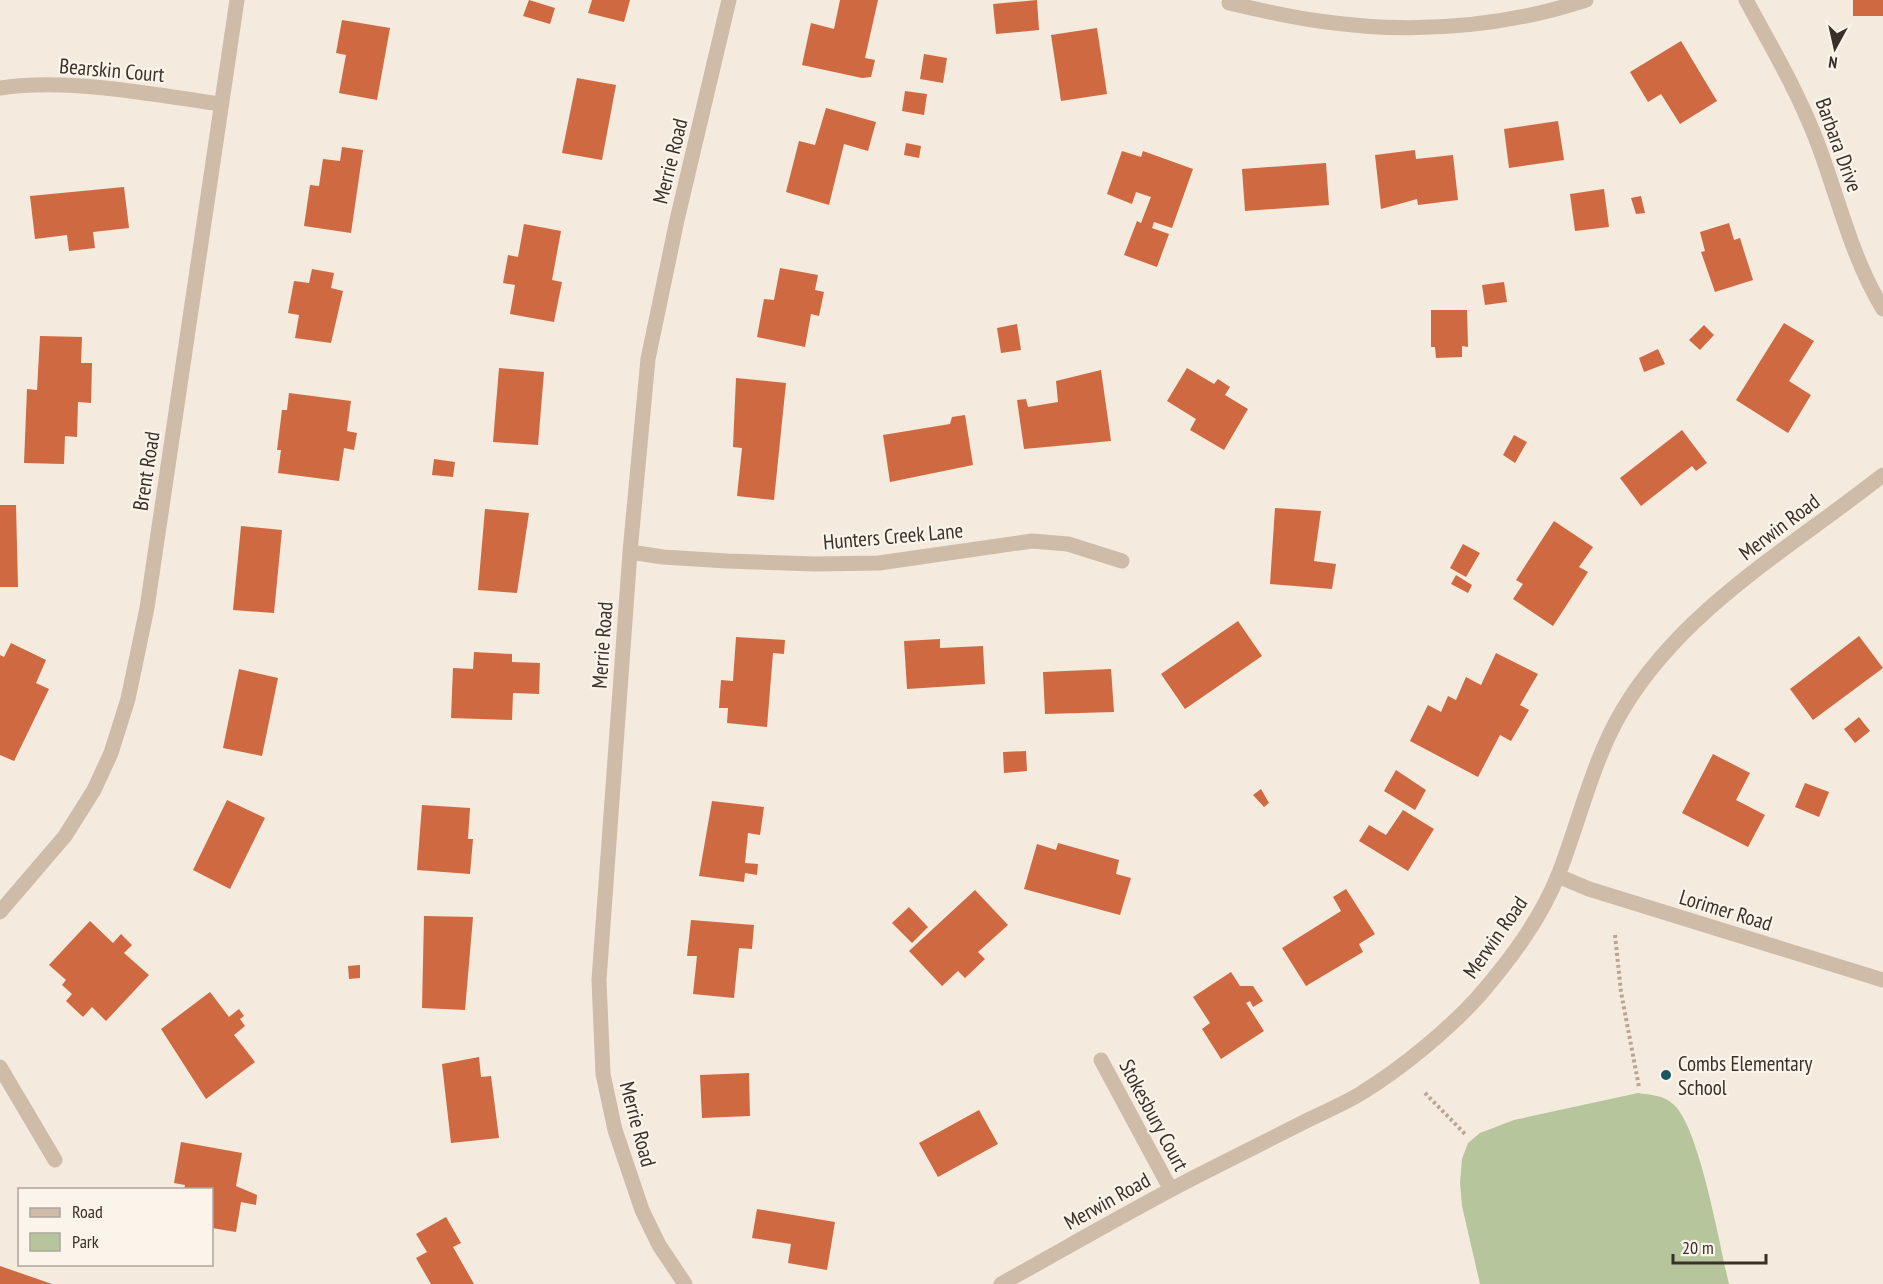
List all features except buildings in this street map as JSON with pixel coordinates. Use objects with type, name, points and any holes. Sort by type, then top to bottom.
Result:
[{"type":"street","name":"Brent Road","points":[[0,912],[65,836],[94,790],[111,753],[128,699],[147,608],[237,0]]},
{"type":"street","name":"Merrie Road","points":[[685,1284],[660,1245],[642,1210],[615,1130],[603,1074],[599,980],[630,552],[648,358],[675,230],[729,0]]},
{"type":"street","points":[[1229,3],[1320,21],[1387,28],[1477,25],[1586,0]]},
{"type":"street","name":"Barbara Drive","points":[[1746,0],[1798,97],[1834,188],[1863,272],[1883,309]]},
{"type":"street","name":"Bearskin Court","points":[[0,88],[61,85],[149,93],[220,104]]},
{"type":"street","name":"Merwin Road","points":[[1001,1284],[1171,1190],[1362,1093],[1400,1067],[1476,999],[1520,945],[1558,876],[1600,758],[1621,712],[1647,672],[1726,592],[1883,475]]},
{"type":"street","name":"Hunters Creek Lane","points":[[630,552],[663,557],[727,561],[814,564],[879,563],[1032,541],[1068,544],[1122,561]]},
{"type":"street","name":"Lorimer Road","points":[[1558,876],[1589,889],[1883,980]]},
{"type":"street","name":"Stokesbury Court","points":[[1101,1060],[1171,1190]]},
{"type":"street","points":[[0,1067],[55,1160]]},
{"type":"path","points":[[1615,935],[1621,992],[1639,1087]]},
{"type":"path","points":[[1425,1093],[1465,1134]]},
{"type":"green space","points":[[1638,1093],[1665,1099],[1673,1104],[1683,1116],[1700,1160],[1729,1284],[1480,1284],[1462,1206],[1460,1183],[1462,1159],[1468,1143],[1480,1133],[1514,1120]]},
{"type":"place","name":"Combs Elementary School","points":[[1666,1075]]}]
